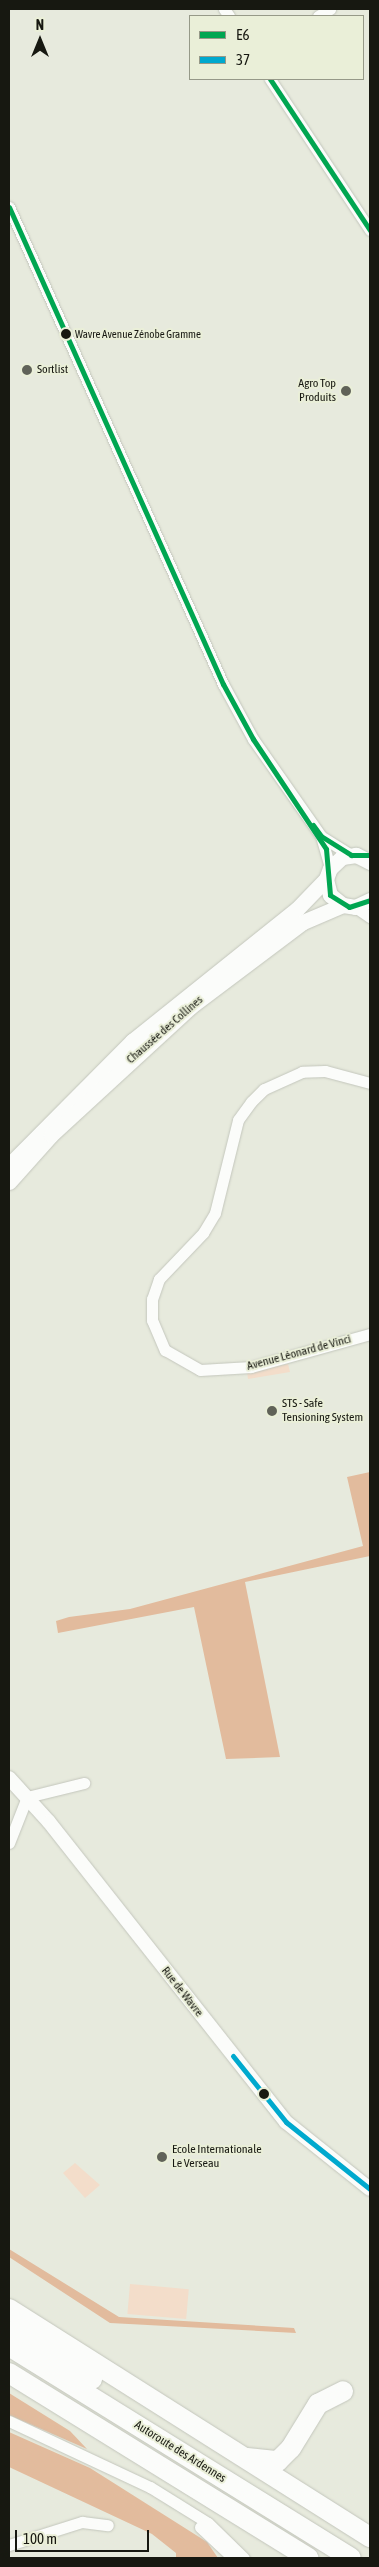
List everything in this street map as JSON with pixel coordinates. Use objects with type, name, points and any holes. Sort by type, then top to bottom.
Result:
[{"type":"highway","points":[[9,2308],[212,2440],[370,2537]]},
{"type":"highway","points":[[9,2331],[128,2399],[212,2440]]},
{"type":"highway","name":"Autoroute des Ardennes","points":[[9,2346],[351,2558]]},
{"type":"highway","name":"Autoroute des Ardennes","points":[[9,2373],[308,2558]]},
{"type":"highway","points":[[240,2456],[278,2461],[291,2448],[318,2404],[343,2391]]},
{"type":"highway","points":[[244,2519],[253,2538],[283,2558]]},
{"type":"main road","name":"Chaussée des Collines","points":[[9,1165],[52,1119],[132,1041],[297,909],[328,874],[363,857]]},
{"type":"main road","points":[[328,874],[330,895],[349,906]]},
{"type":"main road","name":"Chaussée des Collines","points":[[9,1182],[51,1135],[84,1104],[231,975],[303,922],[370,900]]},
{"type":"street","points":[[271,80],[370,230]]},
{"type":"street","points":[[9,207],[223,684],[253,739],[320,836],[328,874]]},
{"type":"street","points":[[320,836],[363,857]]},
{"type":"street","points":[[349,906],[370,917]]},
{"type":"street","name":"Avenue Léonard de Vinci","points":[[370,1083],[325,1071],[302,1072],[270,1085],[250,1102],[238,1120],[215,1213],[203,1233],[160,1279],[152,1299],[152,1320],[165,1350],[190,1368],[211,1372],[293,1357],[370,1334]]},
{"type":"street","name":"Rue de Wavre","points":[[9,1778],[27,1796],[286,2122],[370,2189]]},
{"type":"street","points":[[9,1843],[27,1796],[84,1783]]},
{"type":"street","points":[[9,2421],[134,2482],[206,2531],[233,2558]]},
{"type":"street","points":[[134,2482],[150,2487],[208,2523],[244,2558]]},
{"type":"street","points":[[9,2545],[82,2522],[108,2525]]},
{"type":"shaded area","points":[[288,1364],[290,1372],[248,1379],[247,1372]]},
{"type":"shaded area","points":[[370,1472],[370,1556],[245,1582],[280,1757],[226,1759],[194,1607],[58,1633],[56,1621],[69,1617],[130,1609],[363,1546],[347,1477]]},
{"type":"shaded area","points":[[75,2163],[100,2185],[85,2198],[63,2173]]},
{"type":"shaded area","points":[[9,2249],[119,2317],[294,2328],[296,2333],[110,2323],[9,2257]]},
{"type":"shaded area","points":[[130,2284],[189,2289],[186,2319],[127,2314]]},
{"type":"shaded area","points":[[9,2393],[70,2431],[87,2449],[9,2415]]},
{"type":"shaded area","points":[[9,2432],[90,2468],[207,2542],[218,2558],[176,2558],[176,2553],[152,2534],[9,2467]]},
{"type":"transit line","name":"E6","points":[[271,80],[370,230]]},
{"type":"transit line","name":"E6","points":[[9,207],[223,684],[253,739],[326,849],[330,895],[349,907],[370,900]]},
{"type":"transit line","name":"E6","points":[[313,825],[321,836],[351,855],[370,855]]},
{"type":"transit line","name":"37","points":[[233,2056],[286,2122],[370,2189]]},
{"type":"place","name":"Wavre Avenue Zénobe Gramme","points":[[66,334]]},
{"type":"place","name":"Sortlist","points":[[27,370]]},
{"type":"place","name":"Agro Top Produits","points":[[346,391]]},
{"type":"place","name":"STS - Safe Tensioning System","points":[[272,1411]]},
{"type":"place","name":"Ecole Internationale Le Verseau","points":[[162,2157]]}]
